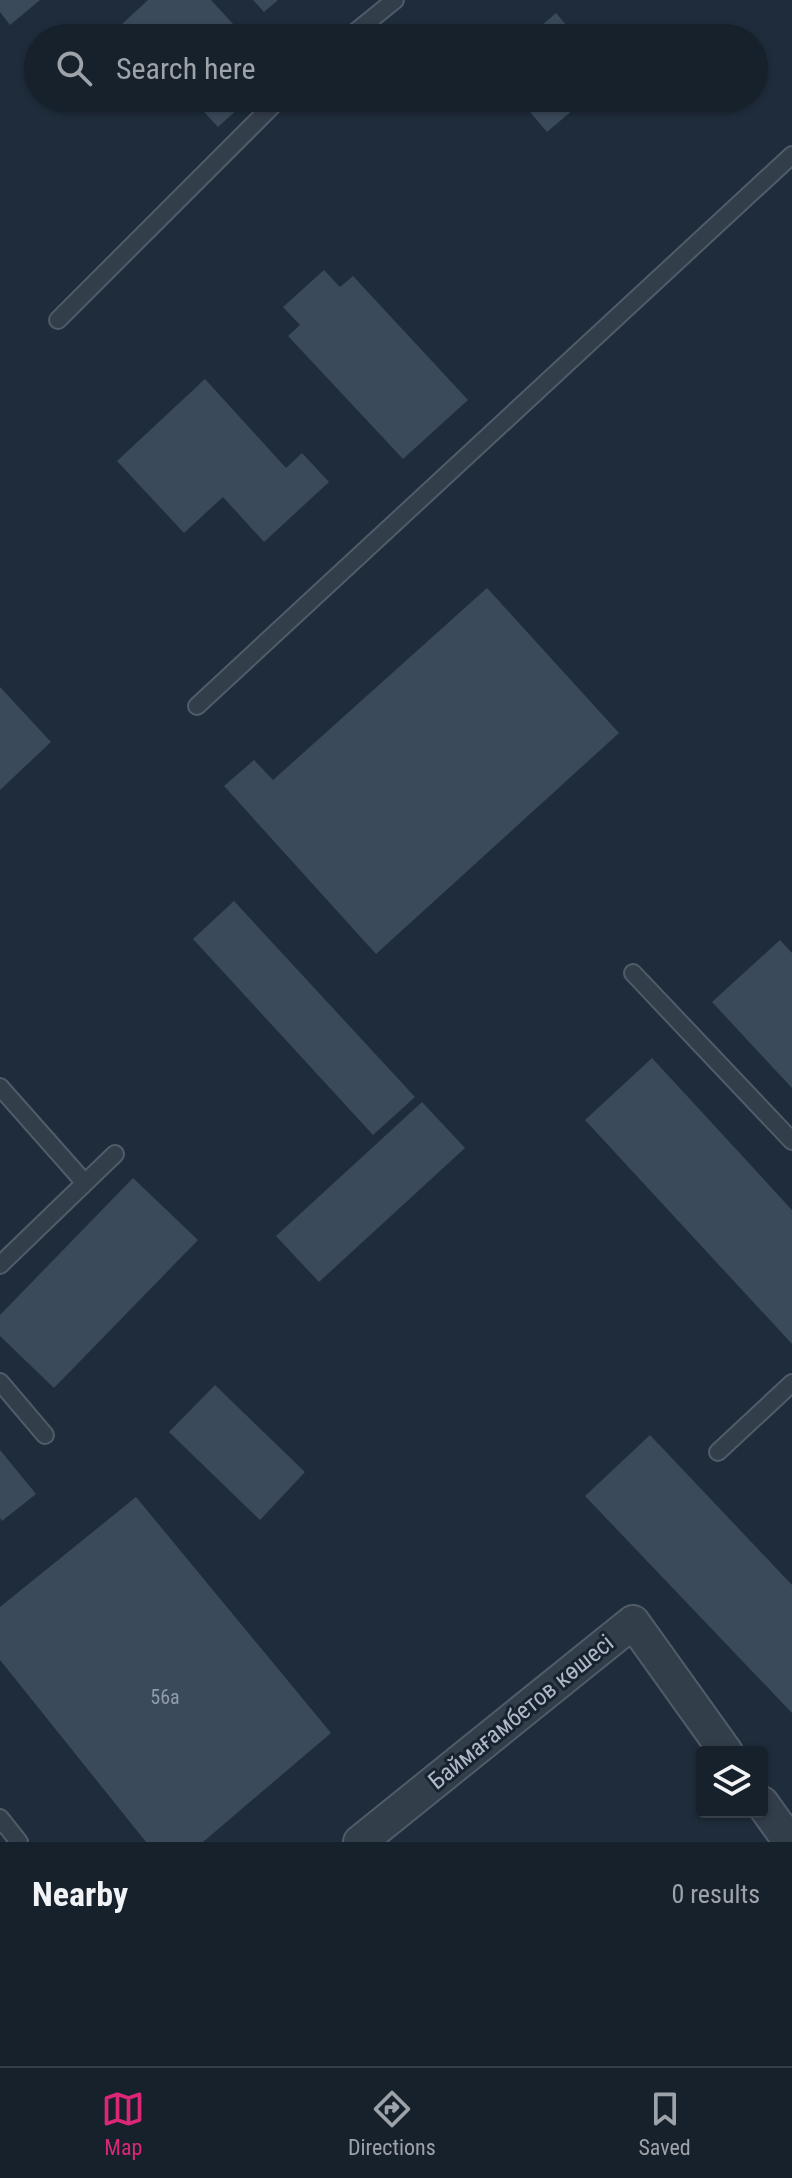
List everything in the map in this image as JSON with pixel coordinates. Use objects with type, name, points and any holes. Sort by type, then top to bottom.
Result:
[{"type":"street","name":"Баймағамбетов көшесі","points":[[360,1842],[633,1622],[722,1746]]},
{"type":"street","points":[[768,1811],[790,1842]]},
{"type":"lane","points":[[365,24],[395,0]]},
{"type":"lane","points":[[58,320],[266,112]]},
{"type":"lane","points":[[197,706],[792,155]]},
{"type":"lane","points":[[633,973],[792,1141]]},
{"type":"lane","points":[[0,1087],[85,1183]]},
{"type":"lane","points":[[0,1265],[115,1154]]},
{"type":"lane","points":[[0,1382],[45,1435]]},
{"type":"lane","points":[[718,1452],[792,1383]]},
{"type":"lane","points":[[0,1818],[19,1842]]},
{"type":"building","points":[[0,0],[40,0],[10,25],[0,12]]},
{"type":"building","points":[[148,0],[211,0],[233,24],[122,24]]},
{"type":"building","points":[[253,0],[278,0],[264,12]]},
{"type":"building","points":[[556,13],[565,24],[543,24]]},
{"type":"building","points":[[204,112],[235,112],[218,127]]},
{"type":"building","points":[[530,112],[571,112],[547,132]]},
{"type":"building","points":[[324,270],[340,287],[353,276],[468,400],[403,459],[288,336],[300,325],[283,307]]},
{"type":"building","points":[[205,379],[286,468],[302,453],[329,482],[264,542],[223,497],[184,533],[117,461]]},
{"type":"building","points":[[487,588],[619,733],[376,954],[224,786],[254,760],[273,780]]},
{"type":"building","points":[[0,687],[51,742],[0,790]]},
{"type":"building","points":[[234,901],[415,1097],[373,1135],[193,939]]},
{"type":"building","points":[[780,940],[792,953],[792,1088],[712,1002]]},
{"type":"building","points":[[652,1058],[792,1210],[792,1344],[585,1120]]},
{"type":"building","points":[[422,1102],[465,1148],[319,1282],[276,1236]]},
{"type":"building","points":[[133,1178],[198,1240],[54,1388],[0,1336],[0,1315]]},
{"type":"building","points":[[215,1385],[305,1472],[260,1520],[169,1432]]},
{"type":"building","points":[[650,1435],[792,1585],[792,1713],[585,1496]]},
{"type":"building","points":[[0,1450],[36,1494],[2,1521],[0,1518]]},
{"type":"building","points":[[136,1497],[331,1733],[203,1842],[146,1842],[0,1660],[0,1607]]}]
